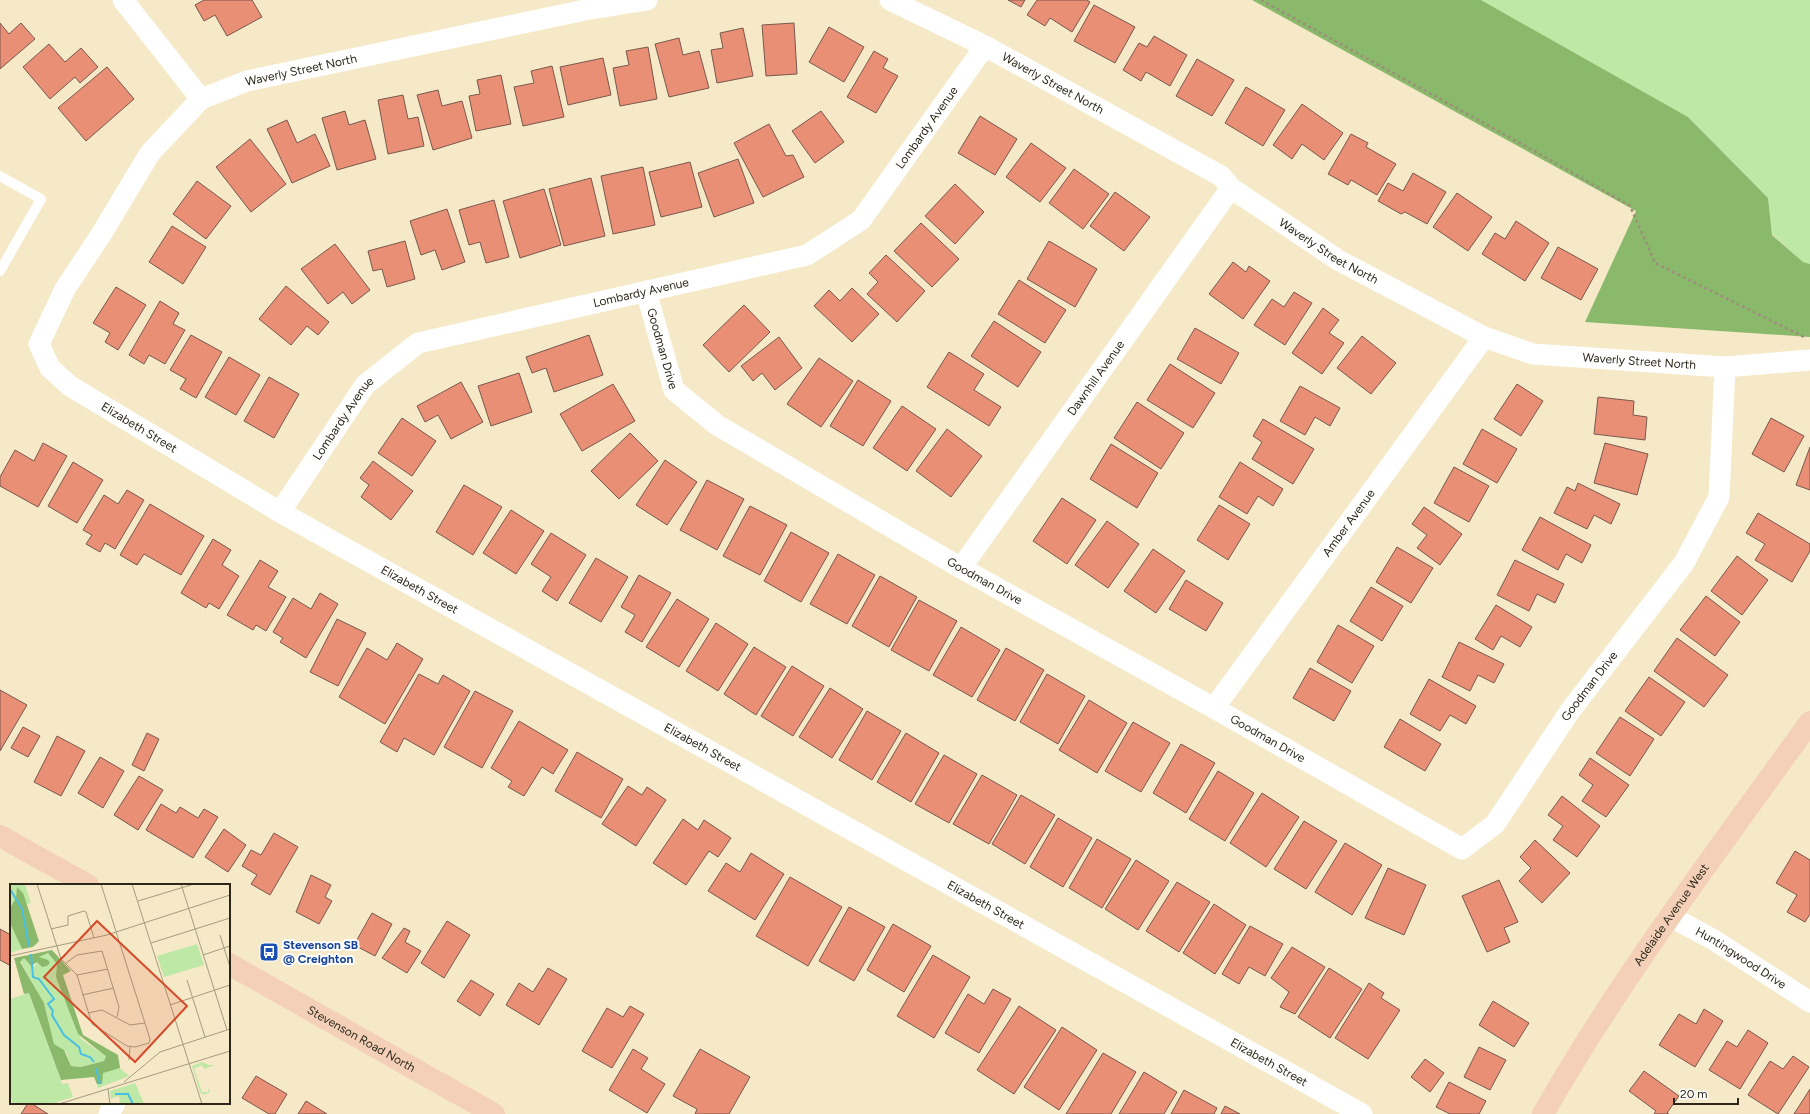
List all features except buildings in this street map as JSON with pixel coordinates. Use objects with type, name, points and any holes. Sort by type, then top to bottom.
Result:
[{"type":"main road","name":"Adelaide Avenue West","points":[[1542,1114],[1599,1021],[1810,722]]},
{"type":"main road","points":[[0,836],[86,884]]},
{"type":"main road","name":"Stevenson Road North","points":[[230,965],[494,1114]]},
{"type":"street","points":[[123,0],[201,99]]},
{"type":"street","name":"Waverly Street North","points":[[50,368],[40,344],[65,289],[102,233],[150,153],[201,99],[247,81],[585,10],[648,0]]},
{"type":"street","name":"Waverly Street North","points":[[890,0],[986,46],[1221,176],[1231,188],[1338,260],[1484,337],[1533,354],[1725,368],[1810,360]]},
{"type":"street","name":"Lombardy Avenue","points":[[280,512],[365,385],[418,343],[807,255],[861,220],[986,46]]},
{"type":"street","name":"Dawnhill Avenue","points":[[961,568],[1231,188]]},
{"type":"street","name":"Goodman Drive","points":[[646,291],[674,390],[717,425],[961,568],[1214,708],[1462,849],[1495,824],[1570,710],[1684,563],[1719,497],[1725,368]]},
{"type":"street","name":"Amber Avenue","points":[[1214,708],[1484,337]]},
{"type":"street","name":"Elizabeth Street","points":[[50,368],[70,386],[280,512],[1362,1114]]},
{"type":"street","name":"Huntingwood Drive","points":[[1671,917],[1714,940],[1810,1002]]},
{"type":"street","points":[[109,1114],[114,1104]]},
{"type":"lane","points":[[0,176],[41,199],[0,271]]},
{"type":"path","points":[[1261,0],[1545,157],[1630,206],[1655,263],[1810,340]]},
{"type":"green space","points":[[1252,0],[1481,0],[1688,117],[1768,198],[1772,235],[1803,262],[1810,264],[1810,337],[1585,322],[1636,211]]},
{"type":"green space","points":[[1481,0],[1810,0],[1810,264],[1803,262],[1772,234],[1768,198],[1688,117]]},
{"type":"place","name":"Stevenson SB @ Creighton","points":[[269,952]]}]
